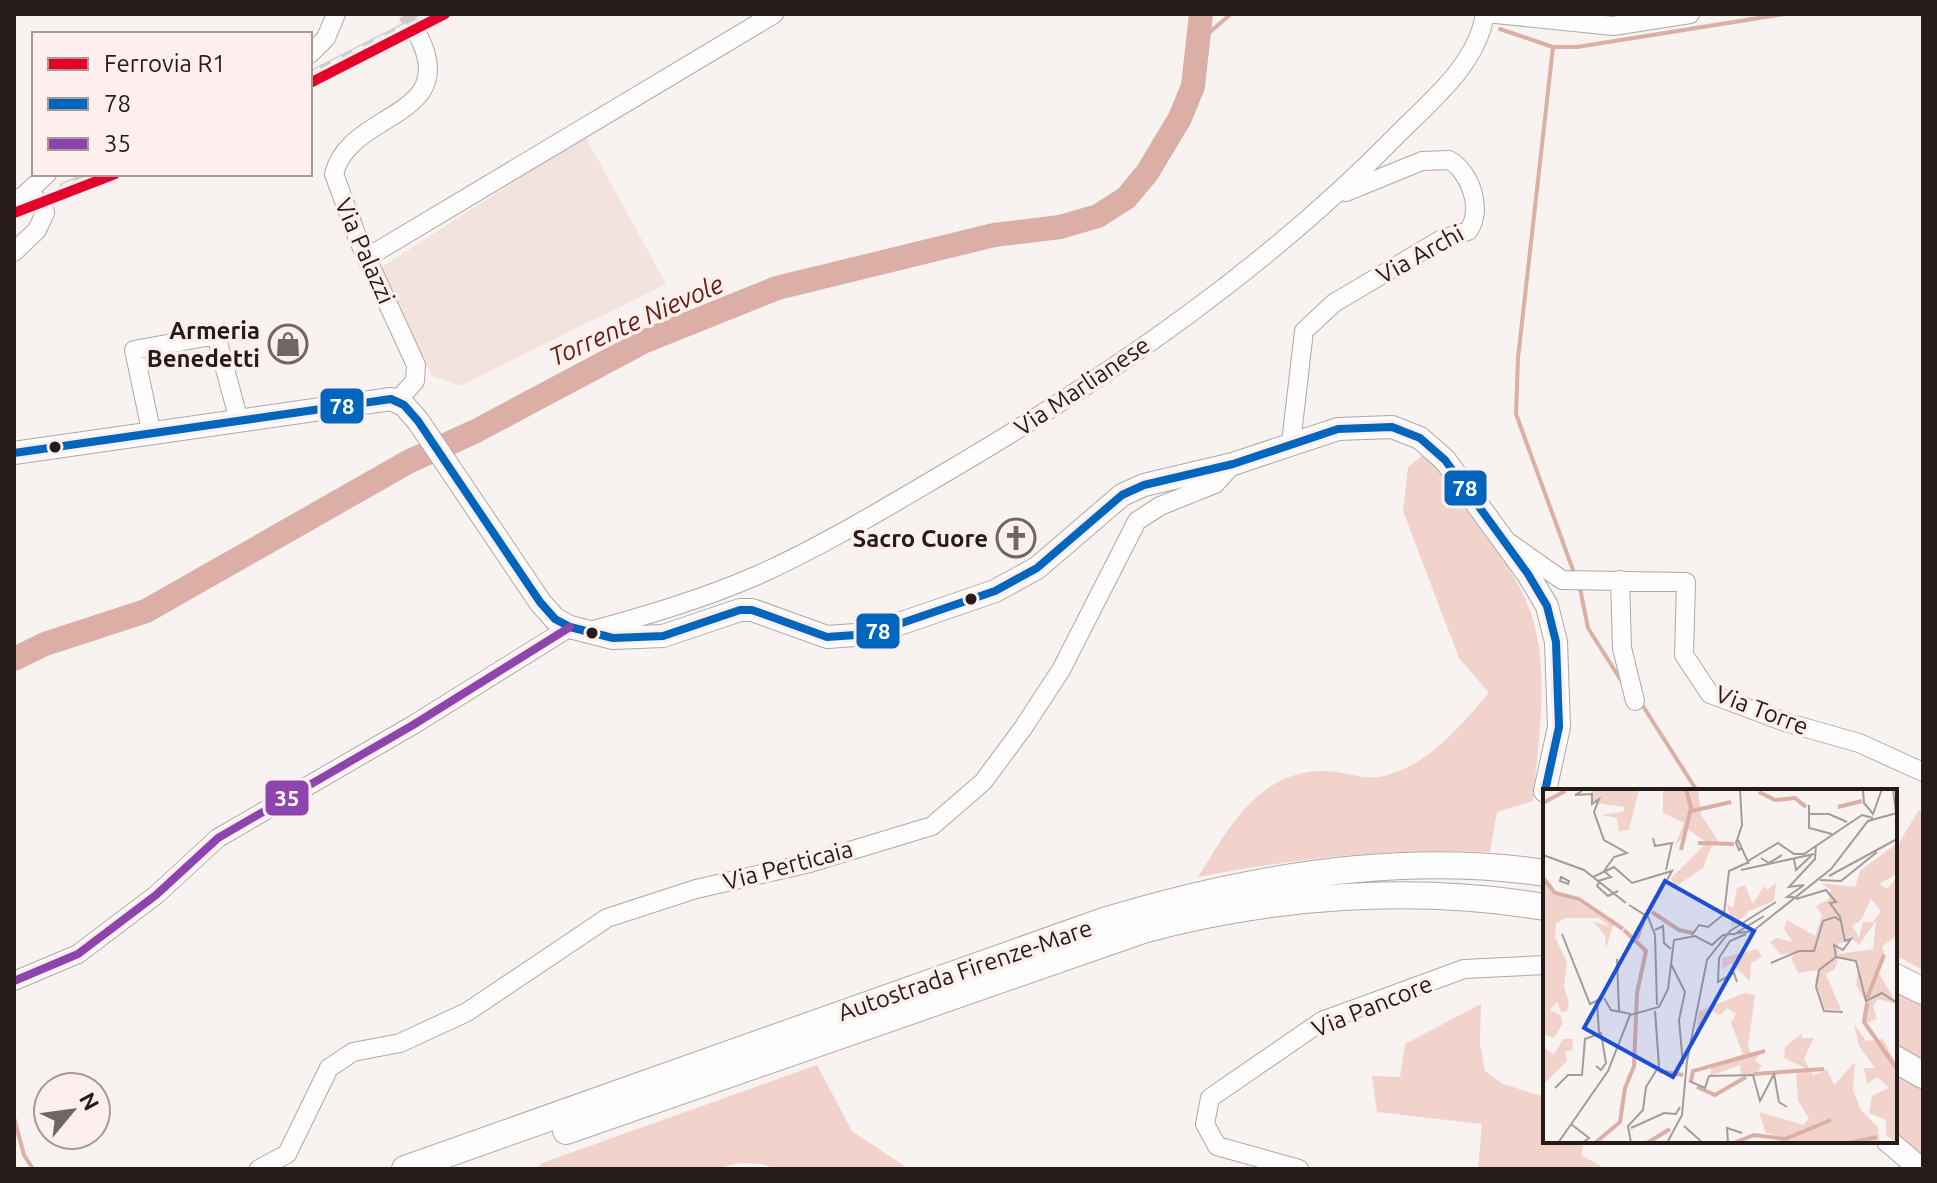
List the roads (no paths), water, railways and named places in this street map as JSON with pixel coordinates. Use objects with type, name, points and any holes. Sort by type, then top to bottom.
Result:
[{"type":"highway","name":"Autostrada Firenze-Mare","points":[[405,1169],[1089,926],[1166,903],[1239,886],[1382,868],[1469,867],[1543,873]]},
{"type":"highway","name":"Autostrada Firenze-Mare","points":[[458,1169],[1116,939],[1213,912],[1349,897],[1482,900],[1543,907]]},
{"type":"highway","points":[[1897,978],[1923,991]]},
{"type":"highway","points":[[1897,1060],[1923,1075]]},
{"type":"main road","points":[[14,453],[152,435],[331,405],[397,401],[418,421],[548,612],[578,629],[622,638],[663,636],[740,610],[752,610],[827,637],[870,634],[995,591],[1037,568],[1122,495],[1144,485],[1233,464],[1338,429],[1366,425],[1392,427],[1420,438],[1445,460],[1547,606],[1556,642],[1559,727],[1546,789]]},
{"type":"main road","points":[[1890,1143],[1921,1169]]},
{"type":"street","points":[[312,52],[326,38],[336,14]]},
{"type":"street","points":[[366,258],[774,14]]},
{"type":"street","name":"Via Marlianese","points":[[14,981],[78,954],[156,895],[218,838],[578,629],[717,591],[846,532],[1035,419],[1262,260],[1338,196],[1452,80],[1483,29],[1485,14]]},
{"type":"street","points":[[1496,14],[1613,26],[1690,14]]},
{"type":"street","name":"Via Palazzi","points":[[397,401],[415,381],[416,365],[336,186],[335,168],[350,146],[420,94],[430,69],[419,37]]},
{"type":"street","name":"Via Archi","points":[[1291,443],[1304,331],[1334,303],[1442,239],[1468,231],[1475,214],[1466,175],[1458,165],[1437,158],[1422,161],[1338,196]]},
{"type":"street","points":[[18,198],[45,176]]},
{"type":"street","points":[[14,252],[37,230],[45,213],[37,199],[18,198]]},
{"type":"street","points":[[152,435],[134,350],[216,335],[239,421]]},
{"type":"street","name":"Via Perticaia","points":[[259,1169],[287,1154],[329,1068],[353,1052],[400,1043],[467,1012],[607,918],[696,889],[810,863],[932,826],[983,782],[1023,728],[1061,670],[1137,521],[1160,506],[1215,484],[1233,464]]},
{"type":"street","points":[[1499,535],[1562,580],[1620,580],[1622,648],[1635,701]]},
{"type":"street","name":"Via Torre","points":[[1620,580],[1686,582],[1684,655],[1710,694],[1785,722],[1859,743],[1923,772]]},
{"type":"street","name":"Via Pancore","points":[[1299,1169],[1217,1146],[1205,1124],[1210,1098],[1322,1021],[1464,969],[1543,965]]},
{"type":"waterway","name":"Torrente Nievole","points":[[14,659],[45,644],[146,611],[408,462],[476,431],[645,341],[777,288],[994,235],[1060,227],[1098,216],[1126,198],[1147,173],[1180,118],[1193,86],[1201,14]]},
{"type":"waterway","points":[[1198,42],[1231,14]]},
{"type":"waterway","points":[[1500,29],[1553,47],[1577,47],[1784,14]]},
{"type":"waterway","points":[[1553,47],[1518,358],[1516,414],[1573,570]]},
{"type":"waterway","points":[[1580,588],[1588,628],[1624,685]]},
{"type":"waterway","points":[[1641,703],[1696,789]]},
{"type":"waterway","points":[[14,1118],[24,1155],[33,1169]]},
{"type":"tunnel","points":[[407,14],[419,37]]},
{"type":"railway","points":[[312,73],[428,14]]},
{"type":"railway","points":[[63,186],[87,176]]},
{"type":"rail line","name":"R1","points":[[312,82],[445,14]]},
{"type":"rail line","name":"R1","points":[[14,213],[110,176]]},
{"type":"place","name":"Armeria Benedetti","points":[[288,344]]},
{"type":"place","name":"Sacro Cuore","points":[[1016,538]]}]
